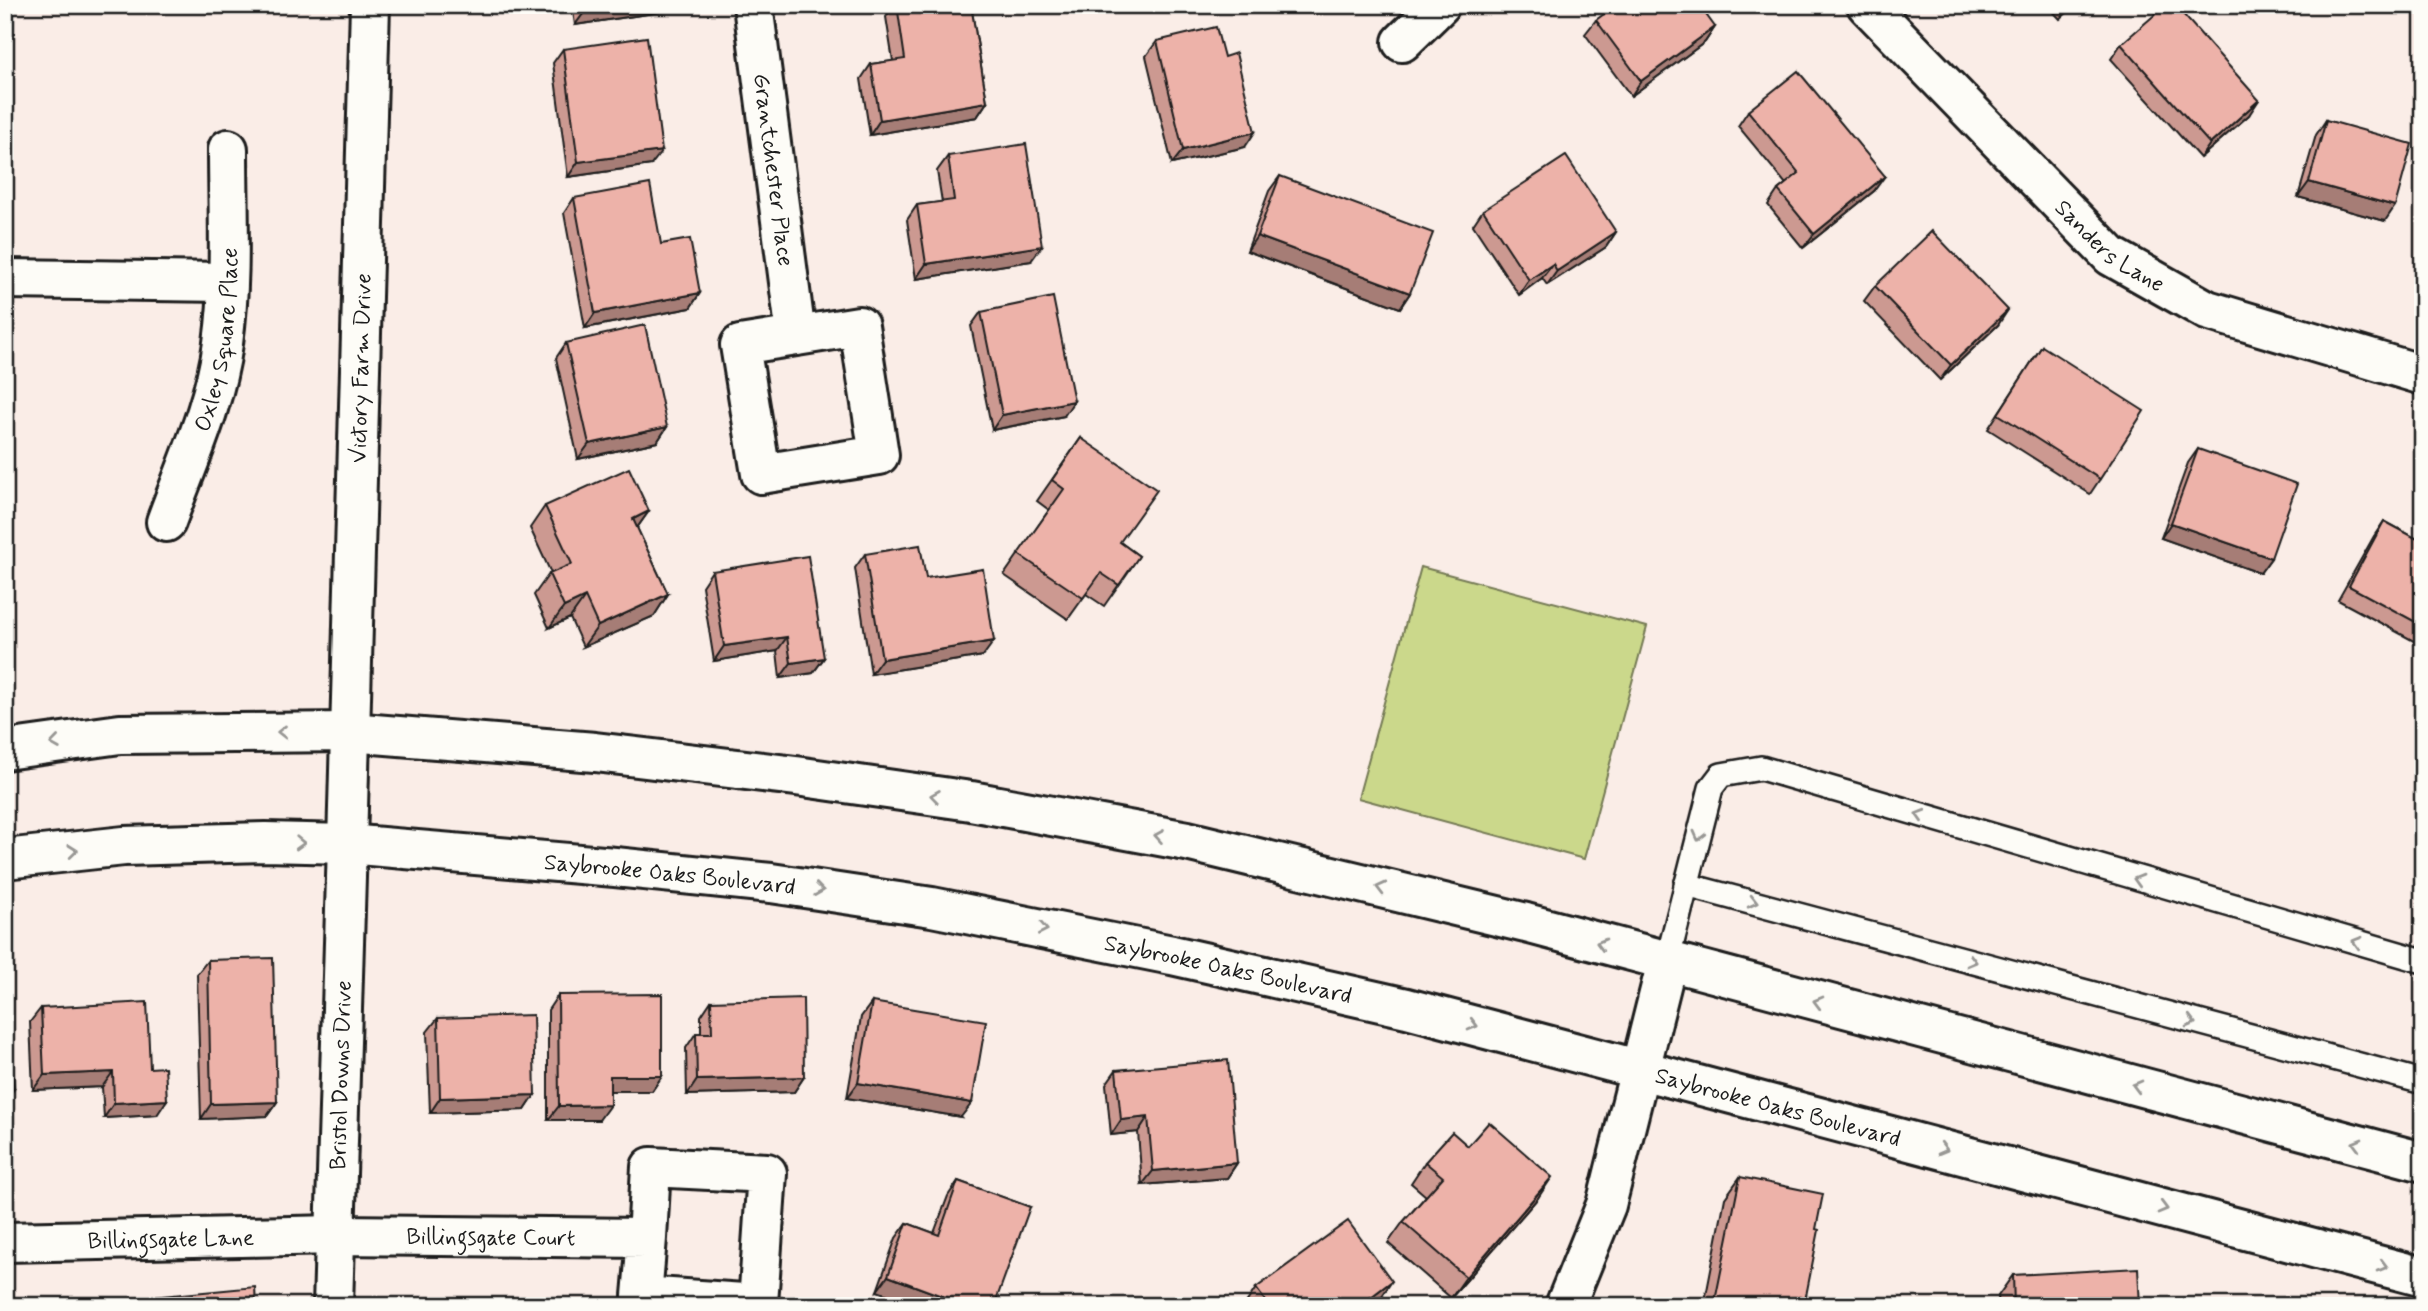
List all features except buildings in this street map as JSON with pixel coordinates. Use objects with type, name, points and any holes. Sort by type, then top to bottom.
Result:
[{"type":"street","name":"Victory Farm Drive","points":[[347,844],[370,5]]},
{"type":"street","name":"Grantchester Place","points":[[753,5],[796,336]]},
{"type":"street","points":[[1402,42],[1440,5]]},
{"type":"street","name":"Sanders Lane","points":[[1867,5],[2110,257],[2207,310],[2423,375]]},
{"type":"street","name":"Oxley Square Place","points":[[166,522],[210,402],[223,343],[227,282],[228,149]]},
{"type":"street","points":[[5,279],[227,282]]},
{"type":"street","points":[[859,326],[879,455],[761,474],[740,345],[796,336],[859,326]]},
{"type":"street","points":[[5,750],[120,734],[350,732],[595,752],[796,776],[971,802],[1187,841],[1526,923],[2423,1162]]},
{"type":"street","name":"Saybrooke Oaks Boulevard","points":[[5,859],[124,846],[252,842],[347,844],[719,877],[932,907],[1172,955],[1407,1008],[2423,1277]]},
{"type":"street","name":"Bristol Downs Drive","points":[[333,1306],[347,844]]},
{"type":"street","points":[[1565,1306],[1606,1205],[1667,962]]},
{"type":"street","points":[[651,1167],[767,1173],[758,1304],[642,1296],[646,1238],[651,1167]]},
{"type":"street","name":"Billingsgate Court","points":[[336,1236],[646,1238]]},
{"type":"street","name":"Billingsgate Lane","points":[[5,1242],[336,1236]]},
{"type":"lane","points":[[1667,962],[1711,788],[1721,775],[1761,768],[2423,961]]},
{"type":"lane","points":[[1686,885],[2423,1082]]},
{"type":"green space","points":[[1421,567],[1647,627],[1584,859],[1358,798]]}]
